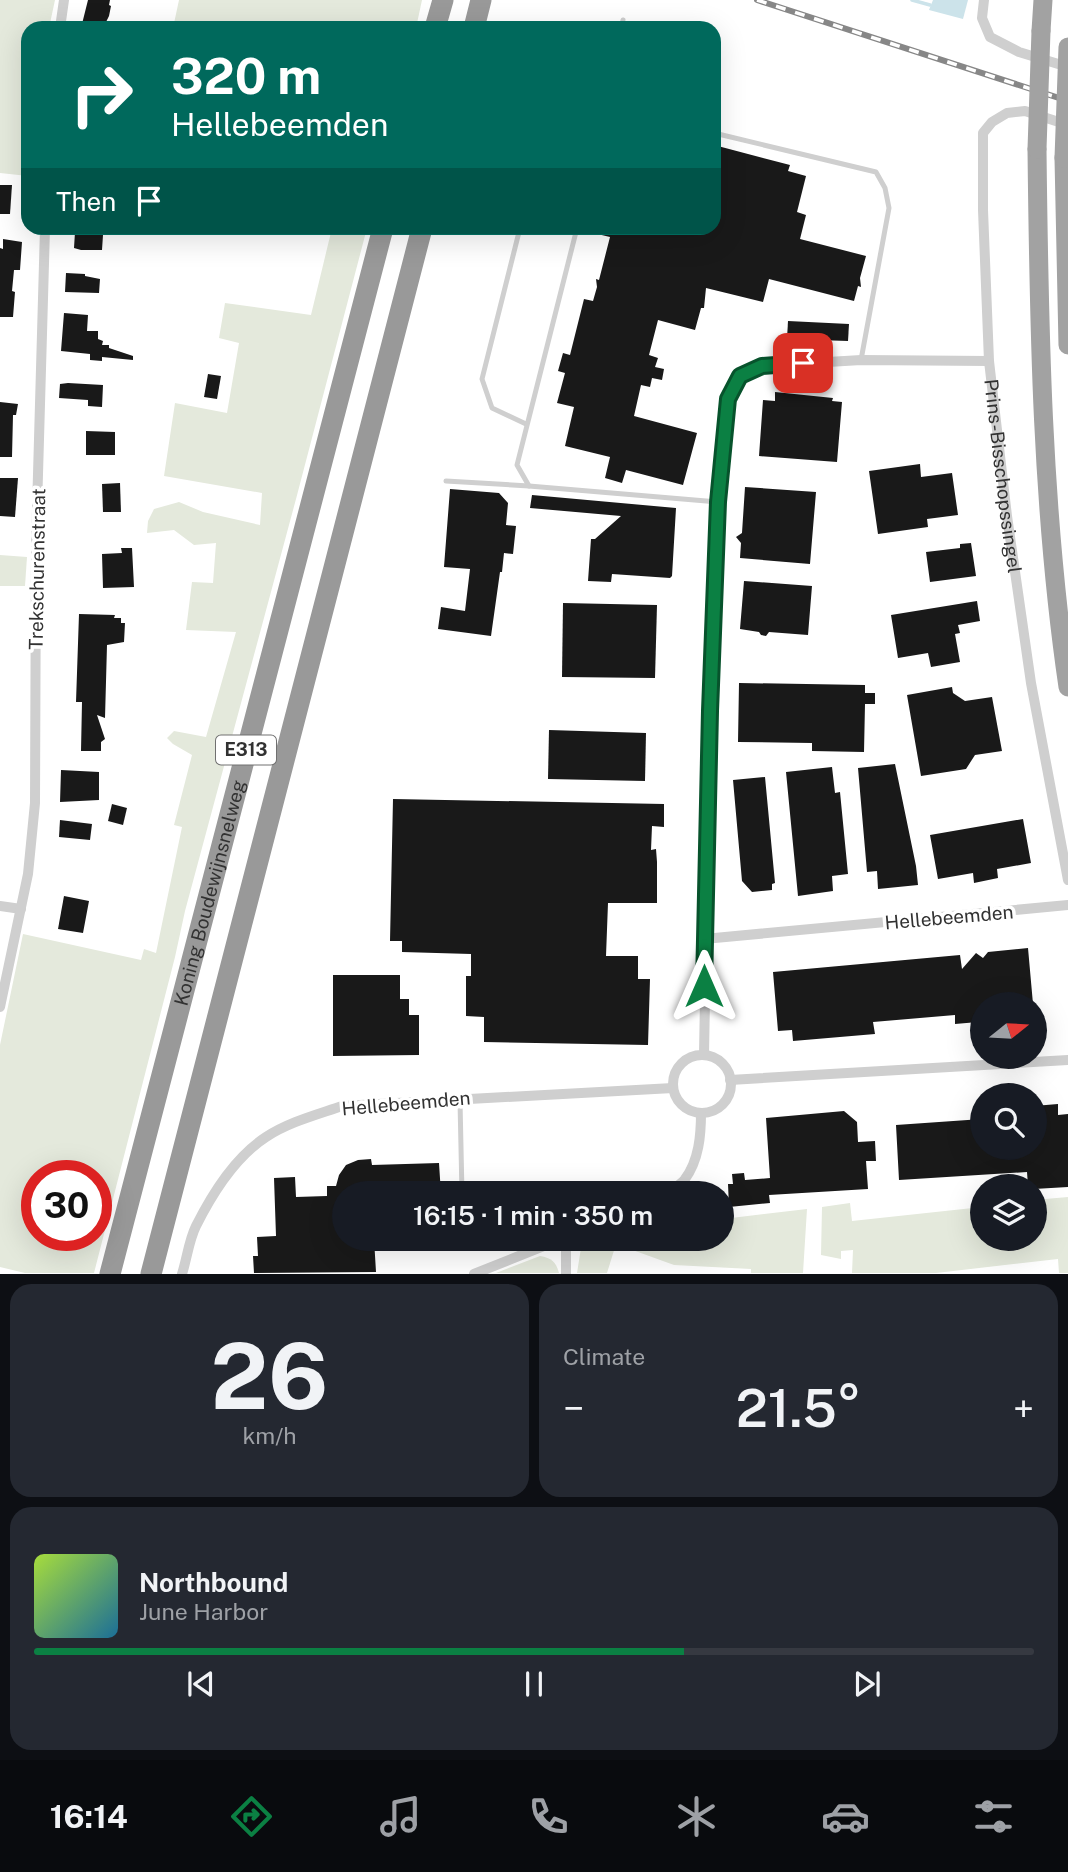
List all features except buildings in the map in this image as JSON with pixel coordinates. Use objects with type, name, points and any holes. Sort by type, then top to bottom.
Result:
[{"type":"highway","points":[[437,21],[443,0]]},
{"type":"highway","points":[[476,21],[481,0]]},
{"type":"highway","name":"Prins-Bisschopssingel","points":[[1043,0],[1037,149],[1041,367],[1049,531],[1068,687]]},
{"type":"highway","points":[[1068,47],[1064,158],[1068,345]]},
{"type":"highway","name":"Koning Boudewijnsnelweg","points":[[110,1273],[381,235]]},
{"type":"highway","name":"Koning Boudewijnsnelweg","points":[[151,1273],[420,235]]},
{"type":"street","points":[[61,21],[64,0]]},
{"type":"street","points":[[984,0],[982,18],[990,37],[1019,52],[1068,67]]},
{"type":"street","name":"Prins-Bisschopssingel","points":[[1068,125],[1025,111],[1007,113],[992,122],[984,133],[983,210],[989,361],[1007,516],[1031,683],[1068,880]]},
{"type":"street","name":"Trekschurenstraat","points":[[0,1007],[28,874],[35,803],[36,545],[45,235]]},
{"type":"street","points":[[704,1055],[710,711],[718,502],[728,399],[740,376],[762,366],[861,360],[989,361]]},
{"type":"street","name":"Hellebeemden","points":[[704,939],[1068,905]]},
{"type":"street","points":[[0,906],[21,909]]},
{"type":"street","points":[[704,1055],[722,1063],[730,1080],[730,1093],[723,1104],[713,1111],[701,1113],[688,1109],[678,1100],[673,1088],[674,1075],[681,1064],[692,1057],[704,1055]]},
{"type":"street","points":[[730,1080],[1068,1060]]},
{"type":"street","name":"Hellebeemden","points":[[182,1273],[195,1228],[227,1176],[242,1157],[266,1137],[296,1121],[342,1106],[673,1088]]},
{"type":"street","points":[[683,1181],[701,1140],[701,1113]]},
{"type":"street","points":[[474,1273],[532,1251]]},
{"type":"street","points":[[564,1251],[566,1273]]},
{"type":"lane","points":[[721,135],[876,172],[885,188],[889,208],[861,360]]},
{"type":"lane","points":[[518,235],[482,379],[492,408],[526,424]]},
{"type":"lane","points":[[529,486],[517,465],[575,235]]},
{"type":"lane","points":[[446,481],[718,502]]},
{"type":"lane","points":[[460,1098],[462,1181]]},
{"type":"shaded area","points":[[0,0],[55,0],[50,21],[21,21],[21,175],[0,173]]},
{"type":"shaded area","points":[[179,0],[422,0],[418,21],[174,21]]},
{"type":"shaded area","points":[[330,235],[365,235],[185,911],[112,1203],[112,1160],[21,1160],[21,1251],[100,1251],[94,1273],[25,1273],[0,1267],[0,1045],[23,934],[141,960],[144,949],[156,953],[182,827],[174,825],[192,755],[167,738],[174,731],[206,737],[236,632],[186,630],[192,582],[213,583],[216,543],[194,545],[174,530],[147,533],[148,521],[154,509],[179,502],[203,512],[260,525],[262,493],[164,476],[175,403],[227,413],[239,343],[219,338],[225,303],[311,315]]},
{"type":"shaded area","points":[[0,555],[27,557],[25,586],[0,586]]},
{"type":"shaded area","points":[[1068,1197],[1068,1273],[1059,1273],[1058,1259],[936,1273],[852,1273],[853,1250],[841,1251],[841,1259],[821,1255],[822,1207],[850,1203],[852,1221],[970,1208],[970,1251],[1047,1251],[1047,1199]]},
{"type":"shaded area","points":[[807,1209],[803,1273],[751,1273],[751,1269],[674,1265],[635,1251],[734,1251],[734,1218]]},
{"type":"shaded area","points":[[581,1251],[614,1251],[607,1273],[577,1273]]},
{"type":"shaded area","points":[[540,1256],[553,1261],[559,1273],[496,1273]]},
{"type":"water","points":[[933,0],[968,0],[963,19],[929,10]]},
{"type":"waterway","points":[[912,0],[930,5]]},
{"type":"railway","points":[[757,0],[1068,101]]},
{"type":"route","points":[[704,986],[718,502],[728,399],[740,376],[762,366],[803,363]]}]
